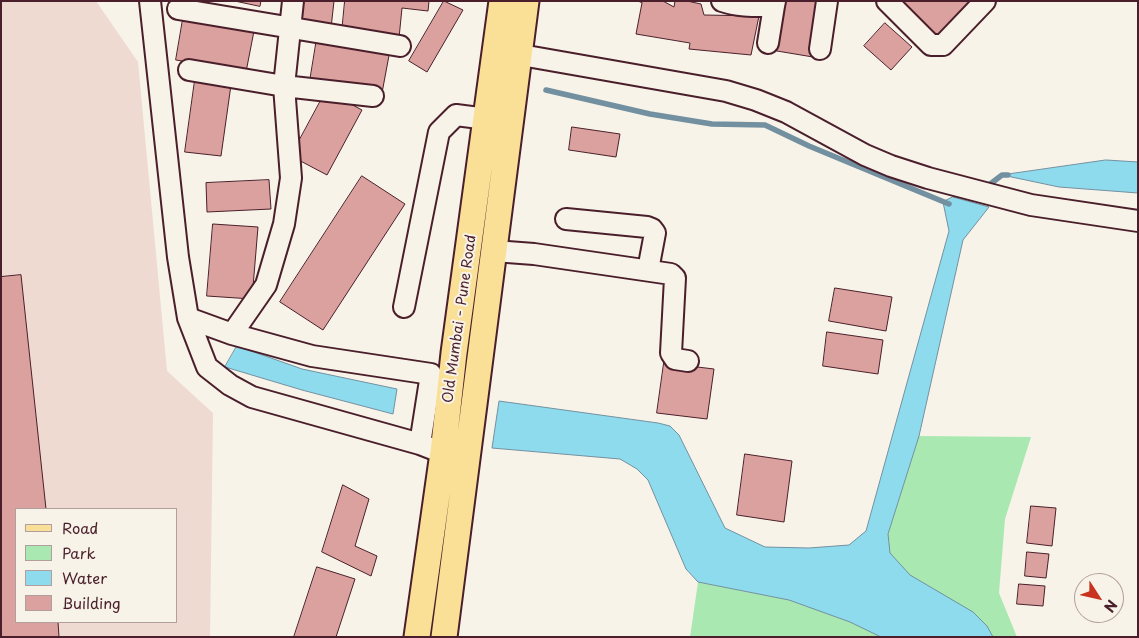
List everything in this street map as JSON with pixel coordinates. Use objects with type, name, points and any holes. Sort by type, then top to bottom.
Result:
[{"type":"main road","name":"Old Mumbai - Pune Road","points":[[417,637],[502,1]]},
{"type":"main road","name":"Old Mumbai - Pune Road","points":[[444,637],[526,1]]},
{"type":"street","points":[[150,1],[178,257],[188,318],[207,367],[230,385],[252,397],[420,444],[443,453],[467,456]]},
{"type":"street","points":[[232,334],[266,286],[284,224],[291,178],[284,86],[293,1]]},
{"type":"street","points":[[722,1],[732,5],[774,4],[768,43]]},
{"type":"street","points":[[820,49],[827,1]]},
{"type":"street","points":[[887,1],[931,45],[943,45],[985,1]]},
{"type":"street","points":[[178,9],[400,46]]},
{"type":"street","points":[[496,50],[726,91],[786,112],[865,155],[919,175],[1031,205],[1138,221]]},
{"type":"street","points":[[189,70],[284,86],[374,96]]},
{"type":"street","points":[[404,307],[439,132],[456,115],[487,119]]},
{"type":"street","points":[[566,219],[652,229],[655,234],[648,270]]},
{"type":"street","points":[[494,251],[534,254],[671,274],[675,278],[671,353],[675,359],[688,361]]},
{"type":"street","points":[[188,318],[232,334],[312,356],[431,374],[445,367],[454,353]]},
{"type":"street","points":[[420,444],[431,374]]},
{"type":"shaded area","points":[[1,1],[96,1],[138,62],[167,371],[213,413],[210,637],[1,637]]},
{"type":"green space","points":[[919,436],[1031,437],[1005,519],[999,593],[1017,637],[690,637],[698,582],[789,600],[809,548],[849,545],[866,531],[888,534]]},
{"type":"water","points":[[1106,160],[1138,162],[1138,193],[1059,187],[1002,175]]},
{"type":"water","points":[[953,197],[989,207],[963,240],[919,436],[888,534],[890,553],[910,575],[973,612],[987,626],[993,637],[881,637],[850,622],[789,600],[698,582],[686,569],[648,480],[637,469],[620,459],[492,448],[499,401],[670,426],[679,435],[725,528],[765,547],[809,548],[849,545],[866,531],[949,231],[943,202]]},
{"type":"water","points":[[237,346],[302,369],[397,389],[393,414],[225,367]]},
{"type":"building","points":[[235,1],[261,1],[260,6]]},
{"type":"building","points":[[300,1],[334,1],[331,28],[298,24]]},
{"type":"building","points":[[345,1],[429,1],[428,11],[402,8],[399,38],[342,32]]},
{"type":"building","points":[[444,1],[463,10],[427,72],[409,61]]},
{"type":"building","points":[[638,1],[663,1],[674,7],[675,1],[687,1],[701,4],[704,15],[759,16],[751,55],[689,49],[690,43],[636,34],[642,3]]},
{"type":"building","points":[[782,1],[820,1],[813,57],[777,51]]},
{"type":"building","points":[[894,1],[975,1],[932,41]]},
{"type":"building","points":[[183,19],[254,31],[246,72],[176,60]]},
{"type":"building","points":[[885,23],[912,47],[891,70],[864,46]]},
{"type":"building","points":[[317,38],[390,50],[382,93],[310,81]]},
{"type":"building","points":[[195,80],[231,85],[221,156],[185,152]]},
{"type":"building","points":[[326,91],[362,110],[327,175],[291,156]]},
{"type":"building","points":[[572,127],[620,134],[616,157],[569,150]]},
{"type":"building","points":[[362,176],[405,204],[323,330],[280,302]]},
{"type":"building","points":[[269,180],[271,209],[207,212],[206,183]]},
{"type":"building","points":[[213,224],[258,227],[252,299],[207,296]]},
{"type":"building","points":[[21,275],[46,508],[15,508],[15,623],[58,623],[59,637],[1,637],[1,277]]},
{"type":"building","points":[[835,288],[892,297],[886,331],[829,321]]},
{"type":"building","points":[[827,332],[883,340],[878,374],[823,366]]},
{"type":"building","points":[[664,363],[714,369],[707,419],[657,413]]},
{"type":"building","points":[[745,454],[792,461],[784,522],[737,515]]},
{"type":"building","points":[[343,485],[369,499],[355,546],[377,556],[371,576],[322,552]]},
{"type":"building","points":[[1031,506],[1056,508],[1052,546],[1027,543]]},
{"type":"building","points":[[1027,552],[1049,554],[1046,578],[1025,576]]},
{"type":"building","points":[[317,567],[355,579],[336,637],[294,637]]},
{"type":"building","points":[[1019,584],[1045,586],[1043,606],[1017,604]]},
{"type":"waterway","points":[[546,90],[650,114],[712,124],[765,125],[809,146],[949,204]]},
{"type":"waterway","points":[[985,188],[1002,175],[1008,175]]}]
